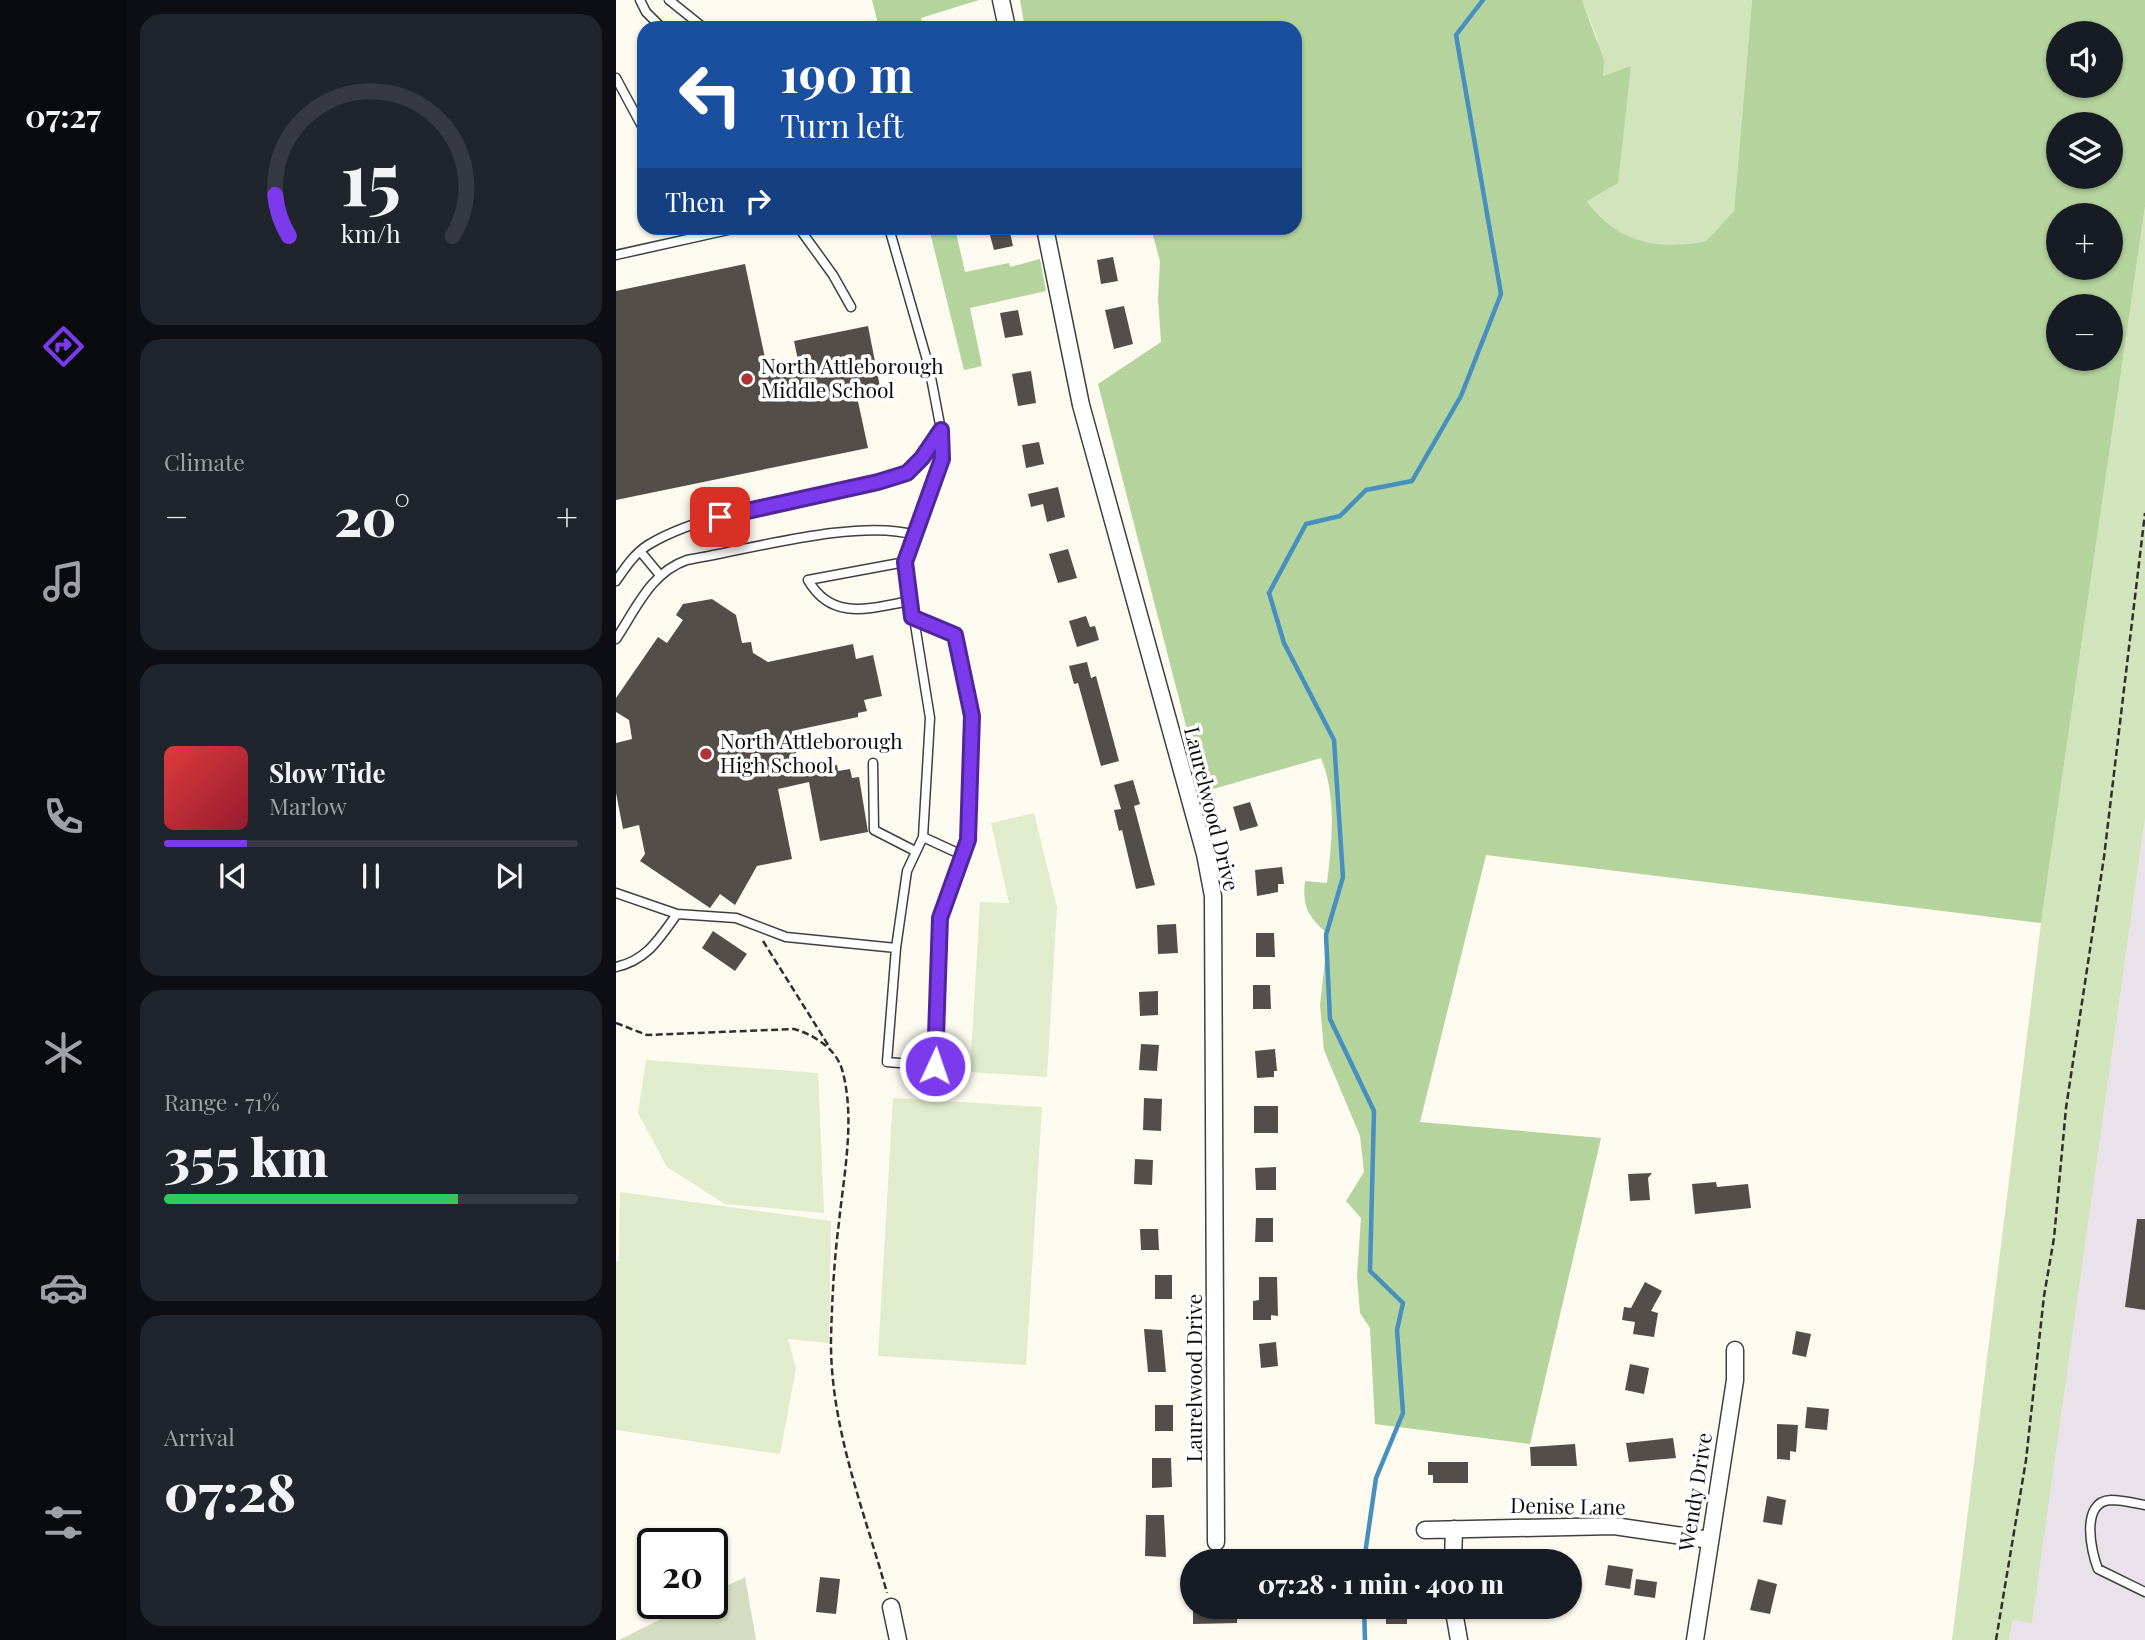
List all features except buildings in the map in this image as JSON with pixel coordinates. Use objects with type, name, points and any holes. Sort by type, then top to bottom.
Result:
[{"type":"street","points":[[1001,0],[1006,21]]},
{"type":"street","name":"Laurelwood Drive","points":[[1047,235],[1091,442],[1205,853],[1212,890],[1216,1542]]},
{"type":"street","name":"Wendy Drive","points":[[1695,1640],[1735,1380],[1735,1350]]},
{"type":"street","name":"Denise Lane","points":[[1425,1530],[1614,1526],[1710,1540]]},
{"type":"street","points":[[1453,1549],[1454,1529]]},
{"type":"street","points":[[891,1606],[898,1640]]},
{"type":"street","points":[[1455,1619],[1459,1640]]},
{"type":"lane","points":[[640,0],[655,21]]},
{"type":"lane","points":[[669,0],[695,21]]},
{"type":"lane","points":[[616,78],[637,117]]},
{"type":"lane","points":[[616,256],[690,235]]},
{"type":"lane","points":[[804,235],[833,275],[850,307]]},
{"type":"lane","points":[[892,235],[929,368],[941,430],[942,459],[905,562],[912,617],[930,718],[923,837],[907,871],[896,948],[887,1062],[935,1066],[940,918],[968,840],[972,716],[955,635],[912,617]]},
{"type":"lane","points":[[616,581],[640,551],[697,523],[907,473],[922,458],[941,430]]},
{"type":"lane","points":[[616,639],[659,574],[669,566],[687,560],[859,530],[893,528],[915,535]]},
{"type":"lane","points":[[640,551],[659,574]]},
{"type":"lane","points":[[905,562],[808,580],[825,600],[853,611],[910,601]]},
{"type":"lane","points":[[873,763],[874,830],[915,851]]},
{"type":"lane","points":[[923,837],[962,855]]},
{"type":"lane","points":[[616,892],[677,914],[736,918],[786,937],[896,948]]},
{"type":"lane","points":[[616,967],[635,963],[659,940],[677,914]]},
{"type":"lane","points":[[2145,1505],[2108,1500],[2099,1505],[2090,1522],[2089,1546],[2098,1569],[2145,1591]]},
{"type":"path","points":[[1996,1640],[2026,1460],[2054,1238],[2066,1108],[2104,857],[2145,513]]},
{"type":"path","points":[[747,923],[773,953],[843,1070],[848,1144],[834,1261],[831,1341],[834,1405],[891,1606]]},
{"type":"path","points":[[616,1023],[647,1035],[794,1029],[808,1033],[832,1051]]},
{"type":"shaded area","points":[[2145,819],[2145,1640],[2009,1640],[2013,1619],[2032,1622]]},
{"type":"green space","points":[[872,0],[979,0],[921,18],[922,21],[877,21]]},
{"type":"green space","points":[[1020,0],[1582,0],[1604,60],[1603,76],[1631,66],[1618,183],[1587,201],[1599,215],[1625,235],[1655,244],[1671,245],[1706,241],[1734,211],[1752,0],[2145,0],[2145,207],[2123,358],[2123,294],[2046,294],[2046,371],[2121,371],[2041,923],[1486,855],[1420,1122],[1601,1138],[1530,1444],[1375,1424],[1370,1328],[1360,1313],[1357,1276],[1361,1218],[1346,1201],[1364,1172],[1360,1136],[1324,1050],[1320,1005],[1328,934],[1308,911],[1305,898],[1305,881],[1327,883],[1332,819],[1326,773],[1321,758],[1203,792],[1098,384],[1161,342],[1158,298],[1160,261],[1153,235],[1302,235],[1302,21],[1024,21]]},
{"type":"green space","points":[[1582,0],[1752,0],[1734,211],[1706,241],[1654,245],[1639,241],[1612,227],[1587,201],[1631,67],[1602,76],[1597,38]]},
{"type":"green space","points":[[2145,207],[2145,819],[2032,1623],[2013,1620],[2009,1640],[1952,1640],[2041,923]]},
{"type":"green space","points":[[931,235],[957,235],[965,272],[1009,263],[1010,267],[1040,259],[1046,291],[970,308],[982,366],[964,370]]},
{"type":"green space","points":[[1034,813],[1057,907],[1047,1077],[970,1072],[980,902],[1009,903],[991,823]]},
{"type":"green space","points":[[646,1060],[818,1073],[824,1213],[725,1204],[667,1167],[638,1113]]},
{"type":"green space","points":[[893,1098],[1042,1107],[1026,1365],[878,1356]]},
{"type":"green space","points":[[620,1192],[831,1221],[829,1343],[788,1339],[796,1368],[780,1454],[616,1430],[616,1261],[619,1261]]},
{"type":"green space","points":[[745,1577],[756,1640],[619,1640],[661,1619],[728,1619],[728,1585]]},
{"type":"waterway","points":[[1366,1549],[1376,1478],[1403,1413],[1397,1330],[1403,1303],[1370,1271],[1374,1111],[1330,1019],[1326,935],[1343,877],[1334,740],[1284,643],[1269,593],[1306,524],[1340,516],[1366,490],[1412,481],[1461,396],[1501,294],[1456,35],[1483,0]]},
{"type":"waterway","points":[[1364,1619],[1365,1640]]},
{"type":"place","name":"North Attleborough Middle School","points":[[747,379]]},
{"type":"place","name":"North Attleborough High School","points":[[706,754]]},
{"type":"route","points":[[720,517],[878,482],[907,473],[922,458],[941,430],[942,459],[905,562],[912,617],[955,635],[972,716],[968,840],[951,881],[940,918],[935,1066]]}]
